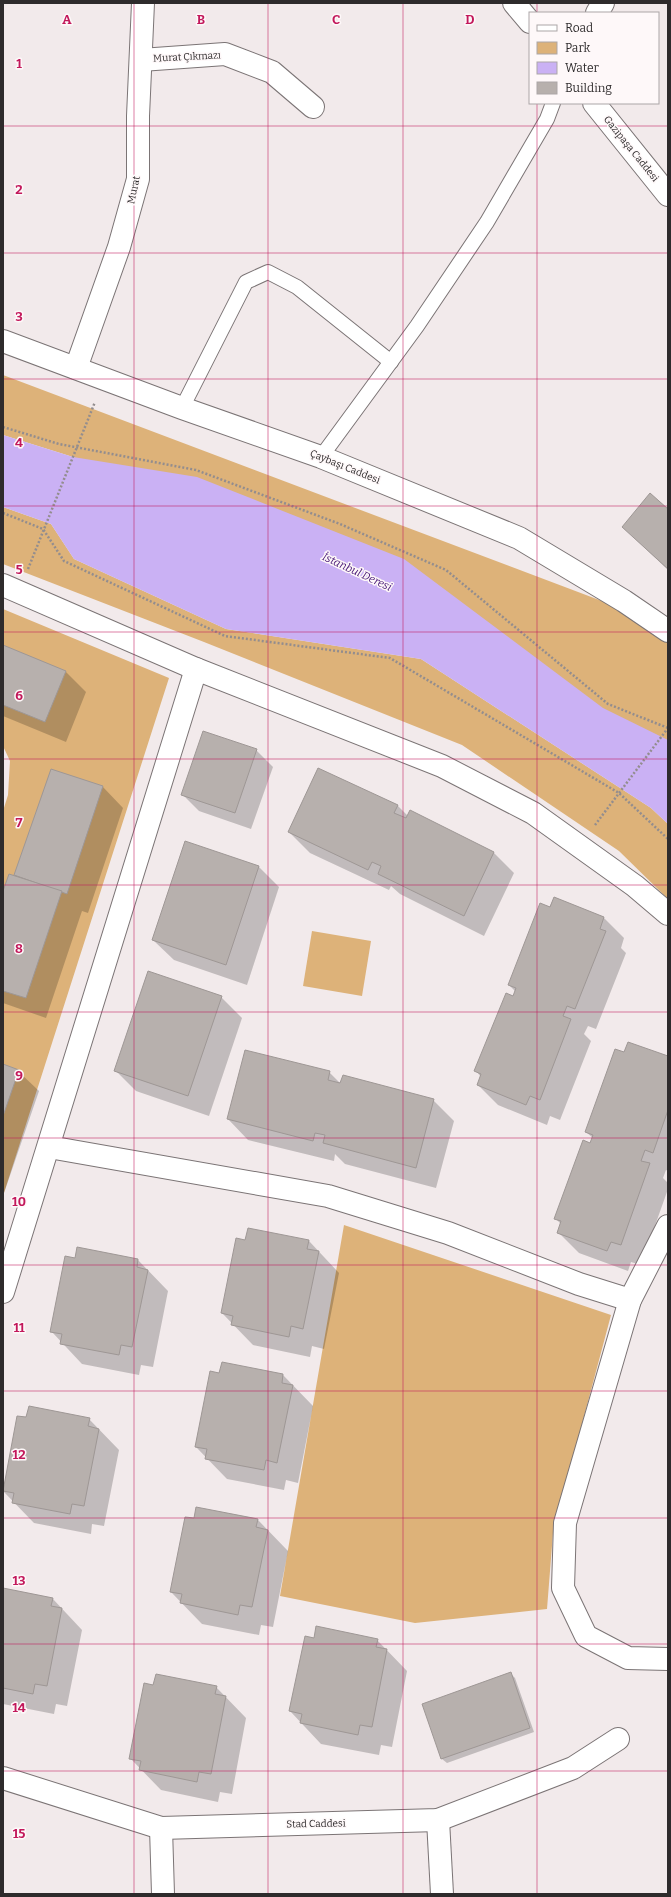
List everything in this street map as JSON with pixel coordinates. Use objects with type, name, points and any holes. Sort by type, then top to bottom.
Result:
[{"type":"street","name":"Murat","points":[[76,368],[119,247],[138,179],[138,116],[143,3]]},
{"type":"street","points":[[514,3],[529,21]]},
{"type":"street","points":[[598,12],[603,3]]},
{"type":"street","name":"Murat Çıkmazı","points":[[141,60],[225,54],[272,72],[313,106]]},
{"type":"street","name":"Gazipaşa Caddesi","points":[[595,104],[668,195]]},
{"type":"street","name":"Çaybaşı Caddesi","points":[[3,342],[321,457],[519,538],[624,601],[668,631]]},
{"type":"street","points":[[11,588],[196,669],[442,766],[533,813],[635,886],[668,914]]},
{"type":"street","points":[[3,1292],[196,669]]},
{"type":"street","points":[[49,1147],[328,1196],[448,1233],[579,1284],[630,1300]]},
{"type":"street","points":[[668,1226],[630,1300],[564,1523],[563,1588],[586,1636],[628,1658],[668,1659]]},
{"type":"street","name":"Stad Caddesi","points":[[3,1778],[162,1828],[438,1820],[573,1768],[618,1739]]},
{"type":"street","points":[[438,1820],[442,1894]]},
{"type":"street","points":[[162,1828],[163,1894]]},
{"type":"lane","points":[[321,457],[391,362],[487,222],[547,119],[552,104]]},
{"type":"lane","points":[[182,408],[246,282],[268,272],[297,287],[391,362]]},
{"type":"path","points":[[11,588],[43,529],[105,379]]},
{"type":"path","points":[[3,427],[59,444],[196,470],[340,524],[446,570],[608,704],[668,728],[580,847]]},
{"type":"path","points":[[3,513],[43,529],[64,561],[224,636],[390,658],[619,793],[668,839]]},
{"type":"green space","points":[[3,375],[668,626],[668,741],[73,457],[3,435]]},
{"type":"green space","points":[[3,507],[51,524],[74,559],[226,629],[421,659],[651,808],[668,824],[668,899],[619,851],[462,745],[3,564]]},
{"type":"green space","points":[[3,609],[169,678],[3,1196],[3,811],[8,795],[10,761],[3,746]]},
{"type":"green space","points":[[312,931],[371,941],[362,996],[303,986]]},
{"type":"green space","points":[[344,1225],[611,1315],[553,1533],[547,1609],[415,1623],[280,1596]]},
{"type":"water","name":"İstanbul Deresi","points":[[3,435],[73,457],[197,477],[404,559],[603,708],[668,740],[668,824],[651,808],[421,659],[226,629],[74,559],[51,524],[3,507]]},
{"type":"building","points":[[650,493],[668,509],[668,569],[622,527]]},
{"type":"building","points":[[3,645],[66,671],[45,722],[3,705]]},
{"type":"building","points":[[203,731],[257,749],[235,813],[181,795]]},
{"type":"building","points":[[318,768],[398,805],[394,813],[406,818],[410,810],[494,852],[464,916],[378,874],[381,866],[372,862],[368,870],[288,832]]},
{"type":"building","points":[[51,769],[103,786],[67,894],[14,875]]},
{"type":"building","points":[[185,841],[259,866],[226,965],[152,940]]},
{"type":"building","points":[[9,874],[62,891],[26,998],[3,991],[3,891]]},
{"type":"building","points":[[554,897],[604,917],[600,929],[606,931],[575,1009],[567,1006],[563,1016],[571,1019],[540,1100],[530,1096],[526,1105],[477,1085],[481,1074],[474,1071],[506,993],[513,996],[516,988],[508,985],[540,903],[550,907]]},
{"type":"building","points":[[148,971],[222,996],[188,1096],[114,1071]]},
{"type":"building","points":[[628,1042],[668,1056],[668,1110],[653,1153],[645,1150],[641,1161],[650,1163],[621,1245],[611,1242],[607,1251],[557,1233],[561,1221],[554,1219],[583,1140],[590,1143],[593,1135],[585,1132],[615,1049],[624,1052]]},
{"type":"building","points":[[245,1050],[330,1071],[328,1080],[340,1083],[343,1075],[434,1099],[416,1168],[323,1143],[325,1135],[315,1133],[313,1141],[227,1119]]},
{"type":"building","points":[[3,1064],[19,1070],[3,1116]]},
{"type":"building","points":[[248,1228],[309,1240],[307,1249],[319,1251],[303,1329],[291,1326],[289,1337],[231,1325],[233,1316],[221,1313],[236,1238],[245,1240]]},
{"type":"building","points":[[77,1247],[138,1259],[137,1267],[148,1270],[132,1347],[121,1345],[119,1355],[60,1344],[62,1334],[50,1332],[65,1256],[75,1258]]},
{"type":"building","points":[[222,1362],[283,1374],[282,1383],[293,1385],[277,1463],[266,1460],[264,1470],[205,1459],[207,1449],[195,1447],[210,1371],[219,1373]]},
{"type":"building","points":[[29,1406],[90,1418],[88,1426],[99,1429],[84,1506],[72,1504],[70,1514],[12,1503],[14,1493],[3,1491],[17,1416],[26,1417]]},
{"type":"building","points":[[196,1507],[258,1519],[256,1527],[268,1530],[252,1607],[240,1605],[238,1615],[180,1603],[182,1594],[170,1592],[185,1517],[194,1518]]},
{"type":"building","points":[[3,1588],[53,1598],[51,1606],[62,1608],[47,1686],[35,1684],[33,1694],[3,1688]]},
{"type":"building","points":[[316,1626],[378,1639],[376,1647],[387,1649],[372,1727],[360,1725],[358,1735],[300,1723],[302,1714],[289,1711],[305,1636],[314,1638]]},
{"type":"building","points":[[511,1672],[530,1728],[441,1759],[422,1704]]},
{"type":"building","points":[[156,1674],[217,1686],[215,1694],[226,1696],[211,1774],[199,1772],[197,1782],[139,1770],[141,1761],[129,1759],[144,1683],[153,1685]]}]
